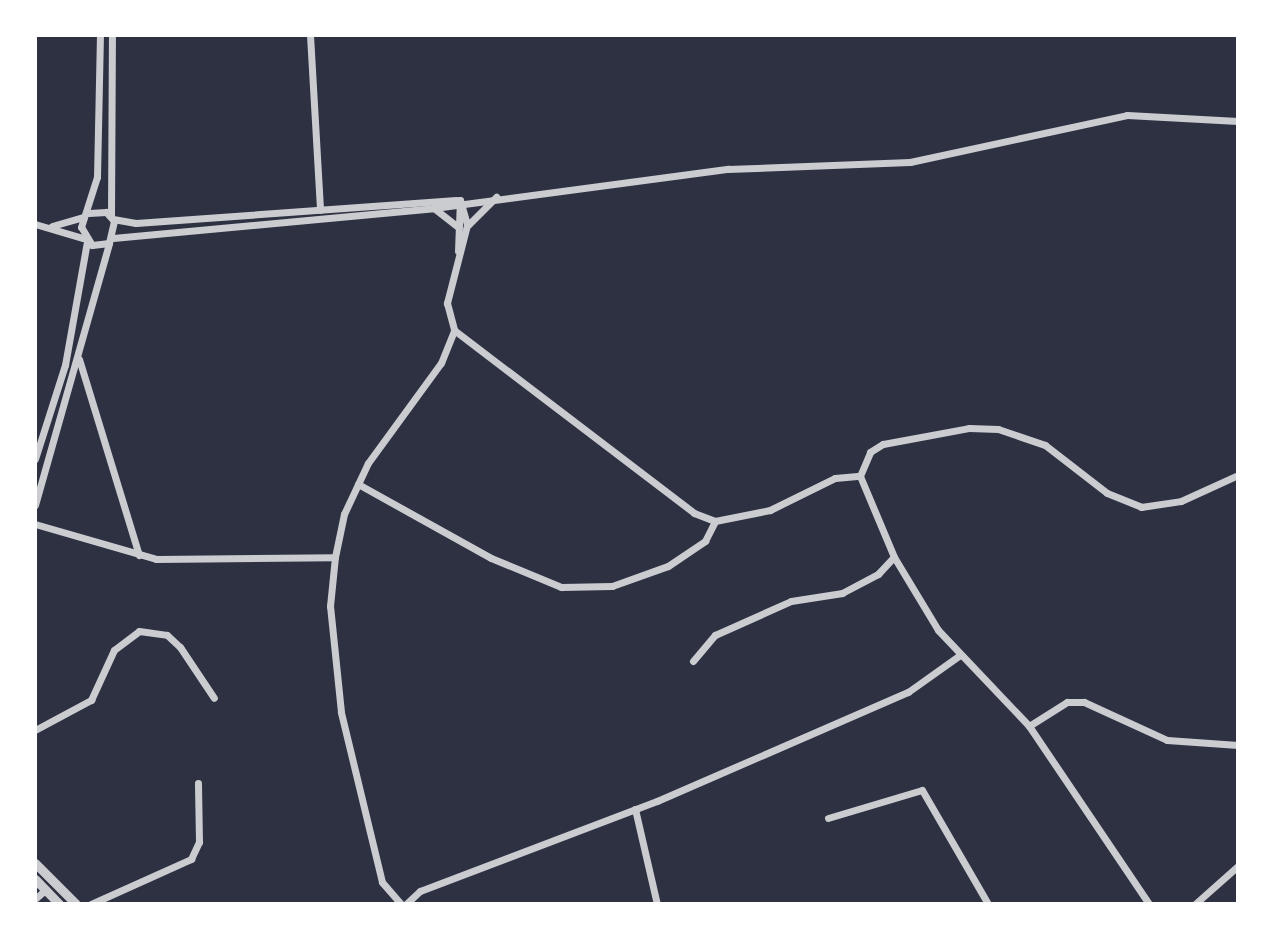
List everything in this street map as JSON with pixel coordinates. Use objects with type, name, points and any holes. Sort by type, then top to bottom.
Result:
[{"type":"street","points":[[35,459],[65,365],[87,215],[97,177],[100,35]]},
{"type":"street","points":[[35,505],[111,241],[112,35]]},
{"type":"street","points":[[310,35],[321,218]]},
{"type":"street","points":[[51,226],[87,215],[136,223],[320,207],[460,200],[728,169],[910,162],[1127,116],[1238,121]]},
{"type":"street","points":[[498,196],[467,225],[458,251],[447,303],[454,330],[441,363],[358,484],[335,557],[330,606],[341,712],[382,882],[404,904],[432,887],[635,809],[908,692],[960,655]]},
{"type":"street","points":[[35,224],[51,226],[85,240],[111,241],[434,208],[460,200]]},
{"type":"street","points":[[460,200],[467,225]]},
{"type":"street","points":[[458,251],[460,200]]},
{"type":"street","points":[[434,208],[457,226]]},
{"type":"street","points":[[454,330],[694,513],[715,521],[770,510],[835,478],[860,476]]},
{"type":"street","points":[[79,359],[139,555]]},
{"type":"street","points":[[1142,903],[1029,726],[960,655],[894,557],[860,476],[870,452],[883,444],[969,428],[998,429],[1045,445],[1107,493],[1141,507],[1181,501],[1238,475]]},
{"type":"street","points":[[358,484],[491,558],[561,587],[612,586],[668,566],[705,541],[715,521]]},
{"type":"street","points":[[35,524],[139,555],[216,562],[335,557]]},
{"type":"street","points":[[693,661],[715,635],[791,601],[842,593],[894,557]]},
{"type":"street","points":[[35,730],[91,700],[114,650],[139,631],[167,635],[180,646],[214,698]]},
{"type":"street","points":[[1029,726],[1067,702],[1084,702],[1167,740],[1238,745]]},
{"type":"street","points":[[91,904],[191,859],[198,842],[198,783]]},
{"type":"street","points":[[828,818],[922,790],[988,904]]},
{"type":"street","points":[[635,809],[657,904]]},
{"type":"street","points":[[35,863],[76,904]]},
{"type":"street","points":[[1195,904],[1238,866]]},
{"type":"street","points":[[35,879],[59,904]]},
{"type":"street","points":[[35,899],[45,890]]}]
